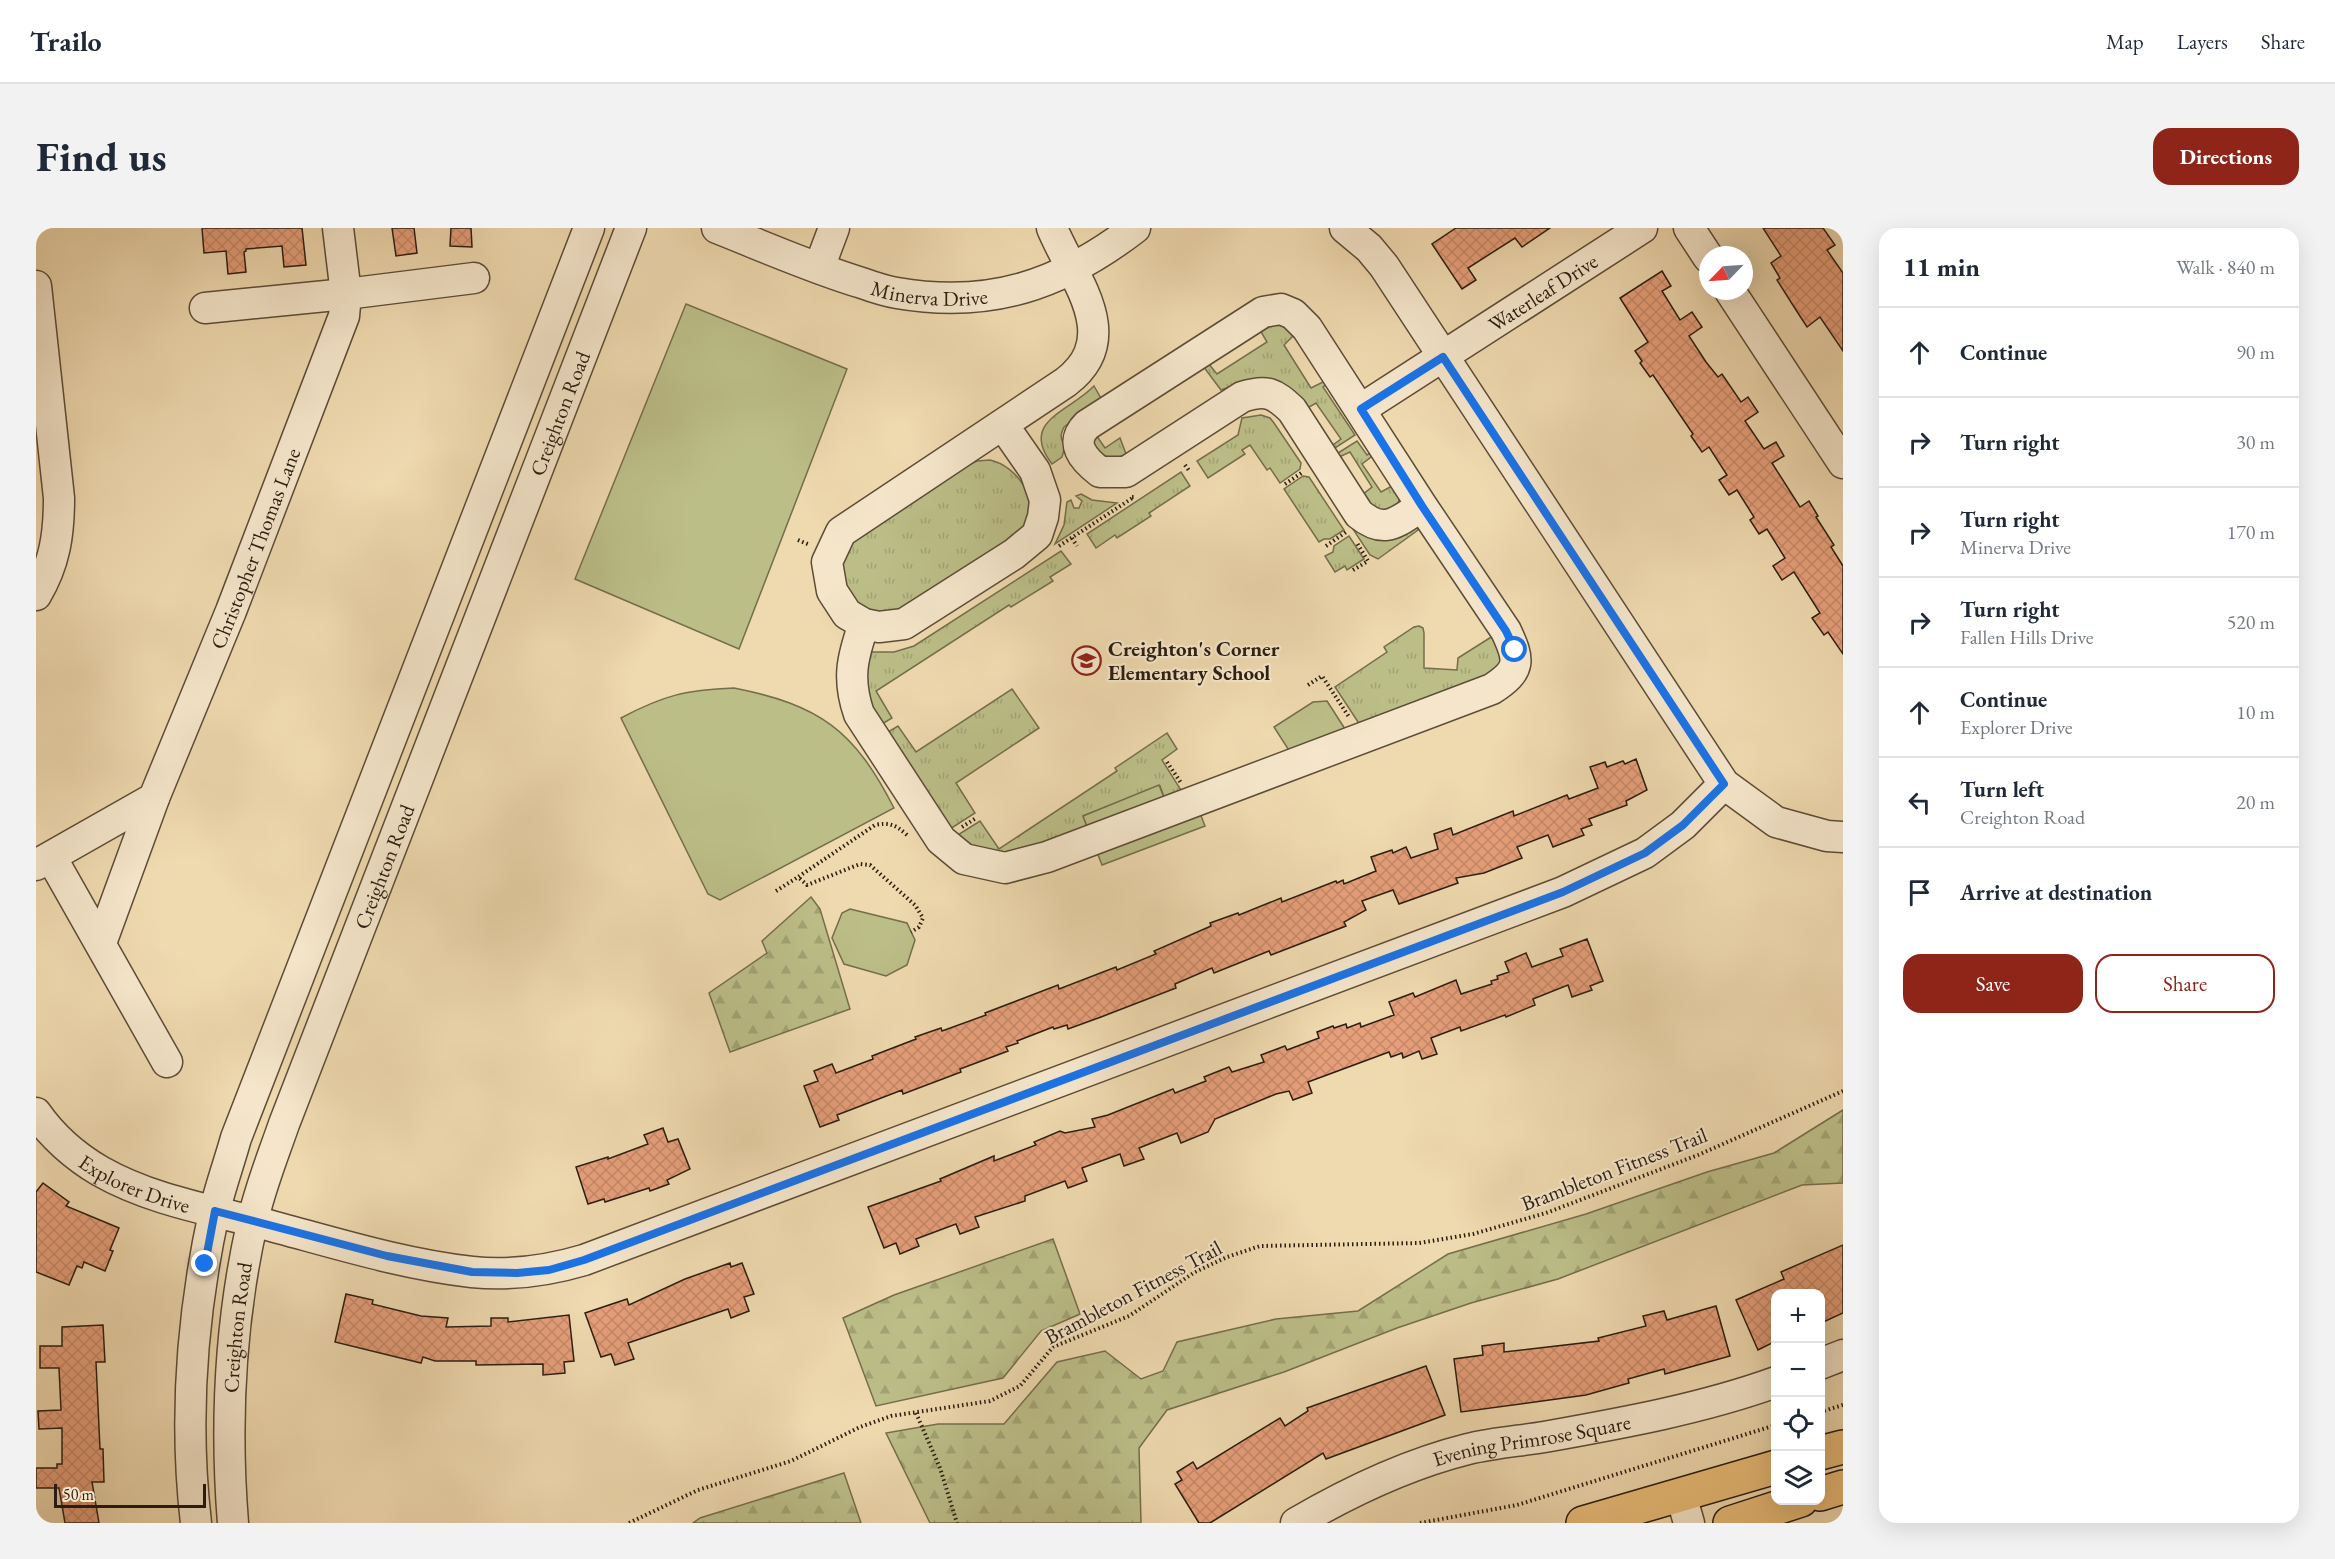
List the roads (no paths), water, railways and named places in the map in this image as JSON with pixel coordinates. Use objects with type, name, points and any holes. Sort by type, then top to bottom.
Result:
[{"type":"main road","points":[[1825,1452],[1843,1447]]},
{"type":"main road","points":[[1583,1523],[1685,1509],[1771,1469]]},
{"type":"main road","points":[[1825,1493],[1843,1487]]},
{"type":"main road","points":[[1730,1523],[1786,1505]]},
{"type":"street","name":"Christopher Thomas Lane","points":[[101,942],[154,798],[231,611],[344,316],[346,294],[338,228]]},
{"type":"street","name":"Creighton Road","points":[[196,1523],[191,1479],[190,1391],[198,1312],[215,1211],[236,1138],[589,228]]},
{"type":"street","name":"Creighton Road","points":[[233,1523],[229,1467],[229,1392],[236,1319],[252,1221],[284,1124],[354,940],[631,228]]},
{"type":"street","name":"Minerva Drive","points":[[717,228],[819,268],[896,293],[957,299],[999,295],[1029,287],[1091,259],[1135,228]]},
{"type":"street","points":[[819,268],[834,228]]},
{"type":"street","points":[[1004,425],[1035,471],[1045,500],[1043,517],[1037,535],[1014,554],[904,624],[879,627],[864,624],[847,614],[832,591],[827,562],[841,532],[1080,372],[1090,354],[1095,335],[1092,318],[1073,268],[1052,228]]},
{"type":"street","points":[[1345,228],[1369,248],[1384,266],[1724,784],[1776,822],[1827,836],[1843,837]]},
{"type":"street","name":"Waterleaf Drive","points":[[1361,409],[1642,228]]},
{"type":"street","points":[[1689,228],[1701,246]]},
{"type":"street","points":[[205,308],[474,278]]},
{"type":"street","points":[[36,286],[59,498],[59,533],[42,585],[36,595]]},
{"type":"street","points":[[1736,300],[1843,463]]},
{"type":"street","points":[[864,624],[850,677],[859,714],[941,840],[964,859],[1005,868],[1059,853],[1492,689],[1510,677],[1516,663],[1515,650],[1506,631],[1307,328],[1293,314],[1281,309],[1263,312],[1087,425],[1080,433],[1078,445],[1083,456],[1100,472],[1126,472],[1242,396],[1256,392],[1268,392],[1280,398],[1292,410],[1359,514],[1381,526],[1392,524],[1422,506]]},
{"type":"street","name":"Explorer Drive","points":[[36,1113],[69,1148],[100,1171],[153,1194],[186,1205],[387,1256],[472,1272],[517,1273],[549,1270],[584,1260],[1563,892],[1645,853],[1683,825],[1724,784]]},
{"type":"street","points":[[154,798],[44,861],[101,942],[167,1062]]},
{"type":"street","points":[[1825,1362],[1843,1355]]},
{"type":"street","name":"Evening Primrose Square","points":[[1296,1523],[1398,1472],[1468,1449],[1632,1421],[1698,1406],[1771,1384]]},
{"type":"place","name":"Creighton's Corner Elementary School","points":[[1087,660]]}]
